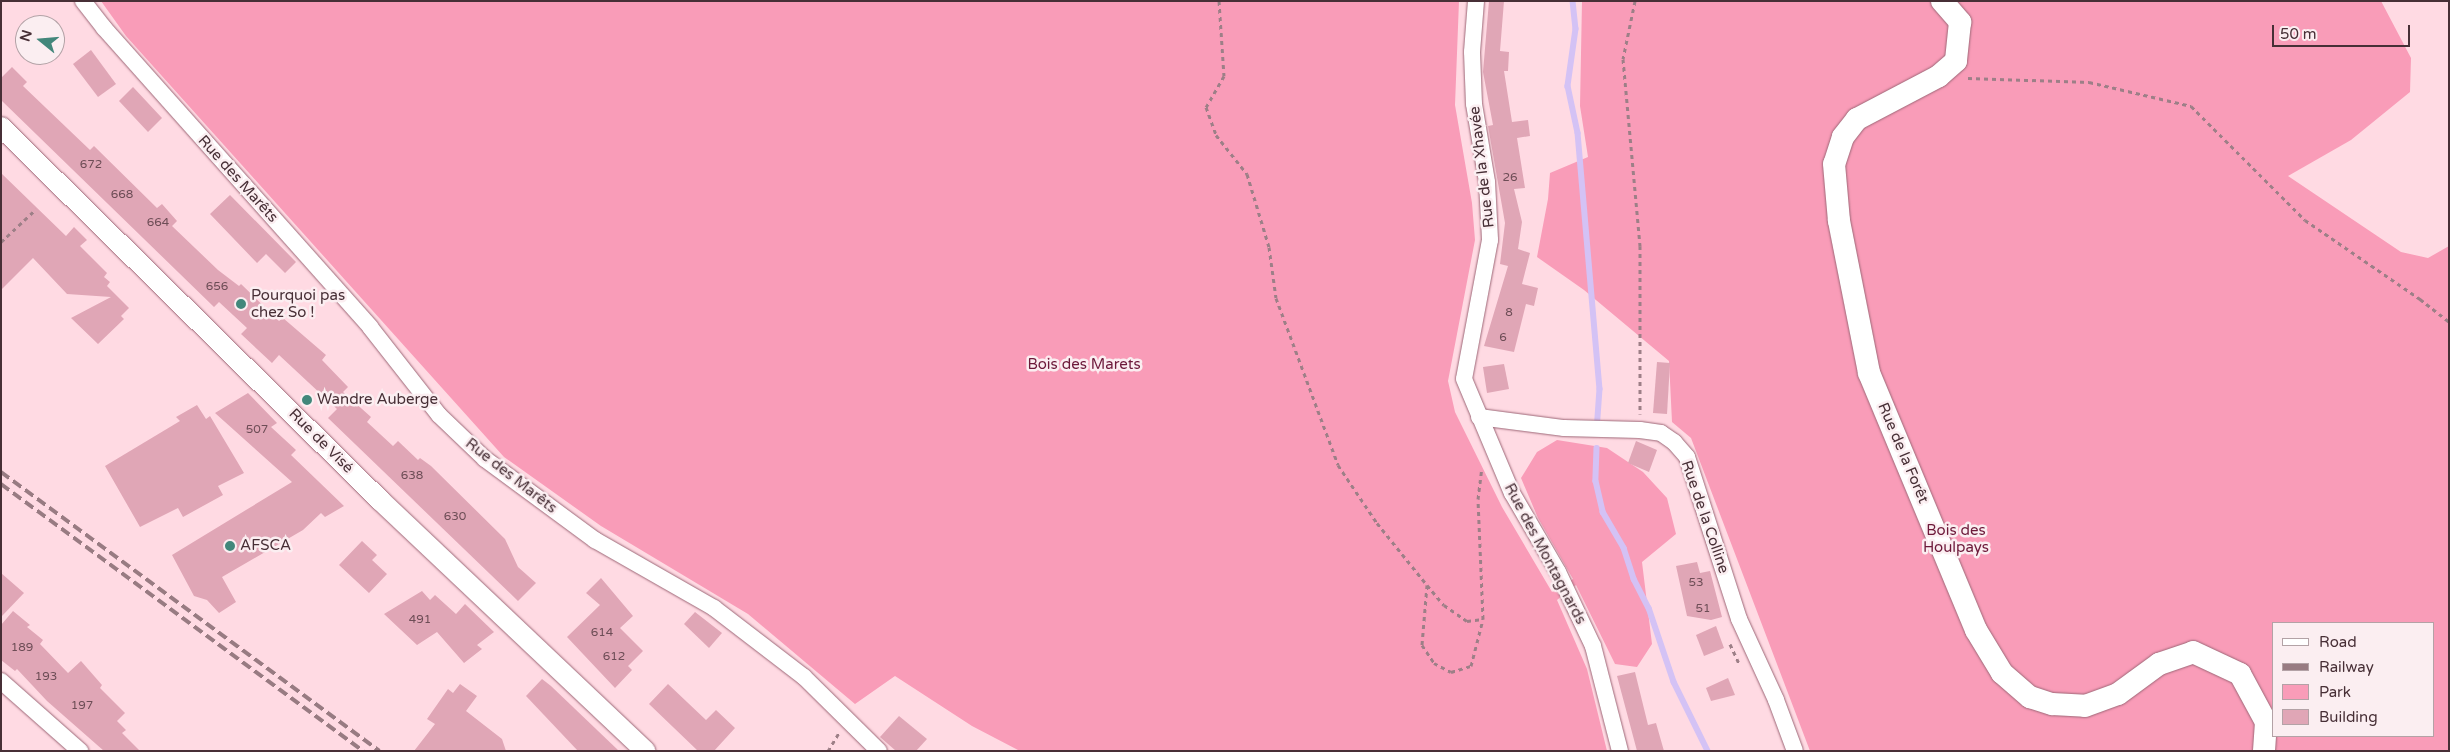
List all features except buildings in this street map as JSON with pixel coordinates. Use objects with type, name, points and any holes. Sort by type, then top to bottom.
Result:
[{"type":"main road","name":"Rue de la Forêt","points":[[1942,1],[1960,22],[1956,61],[1940,76],[1858,119],[1843,137],[1834,164],[1839,221],[1869,373],[1976,630],[2002,673],[2030,697],[2052,704],[2086,706],[2118,694],[2159,664],[2193,652],[2240,674],[2266,722],[2264,751]]},
{"type":"street","name":"Rue des Marêts","points":[[83,1],[104,28],[370,327],[439,416],[485,459],[595,540],[714,608],[804,677],[879,751]]},
{"type":"street","name":"Rue de la Xhavée","points":[[1476,1],[1472,52],[1474,104],[1487,182],[1490,240],[1464,378],[1479,417]]},
{"type":"street","name":"Rue de Visé","points":[[1,127],[381,501],[645,751]]},
{"type":"street","name":"Rue de la Colline","points":[[1479,417],[1564,428],[1640,430],[1661,433],[1687,458],[1739,619],[1776,700],[1795,751]]},
{"type":"street","name":"Rue des Montagnards","points":[[1479,417],[1525,520],[1558,572],[1593,646],[1620,751]]},
{"type":"street","points":[[1,681],[80,751]]},
{"type":"path","points":[[1219,1],[1224,76],[1206,107],[1216,135],[1246,174],[1269,247],[1276,298],[1338,465],[1377,523],[1444,605],[1467,621],[1483,619]]},
{"type":"path","points":[[1635,1],[1622,59],[1640,246],[1640,430]]},
{"type":"path","points":[[1940,76],[2089,82],[2191,106],[2305,220],[2420,299],[2449,322]]},
{"type":"path","points":[[1,242],[36,209]]},
{"type":"path","points":[[1427,585],[1422,645],[1434,663],[1451,672],[1471,666],[1483,619],[1478,499],[1484,458],[1492,446]]},
{"type":"green space","name":"Bois des Marets","points":[[101,1],[1459,1],[1455,105],[1472,203],[1475,240],[1448,381],[1455,412],[1502,507],[1552,592],[1573,579],[1538,518],[1521,478],[1537,452],[1557,440],[1607,448],[1643,472],[1667,498],[1676,534],[1642,562],[1652,644],[1637,667],[1615,664],[1576,585],[1557,600],[1587,669],[1607,751],[1020,751],[972,726],[895,676],[855,704],[748,614],[601,526],[504,457],[126,36]]},
{"type":"green space","name":"Bois des Houlpays","points":[[1582,1],[2381,1],[2411,58],[2410,92],[2351,140],[2288,176],[2401,252],[2428,258],[2449,246],[2449,751],[1810,751],[1691,438],[1672,422],[1669,361],[1584,290],[1537,257],[1548,199],[1550,173],[1588,157],[1580,106]]},
{"type":"waterway","points":[[1573,1],[1576,29],[1568,86],[1578,133],[1600,389],[1598,421]]},
{"type":"waterway","points":[[1597,448],[1596,481],[1603,512],[1624,548],[1634,579],[1649,608],[1674,682],[1708,751]]},
{"type":"railway","points":[[1,472],[379,751]]},
{"type":"railway","points":[[1,484],[363,751]]},
{"type":"place","name":"Pourquoi pas chez So !","points":[[241,304]]},
{"type":"place","name":"Wandre Auberge","points":[[307,400]]},
{"type":"place","name":"AFSCA","points":[[230,546]]}]
